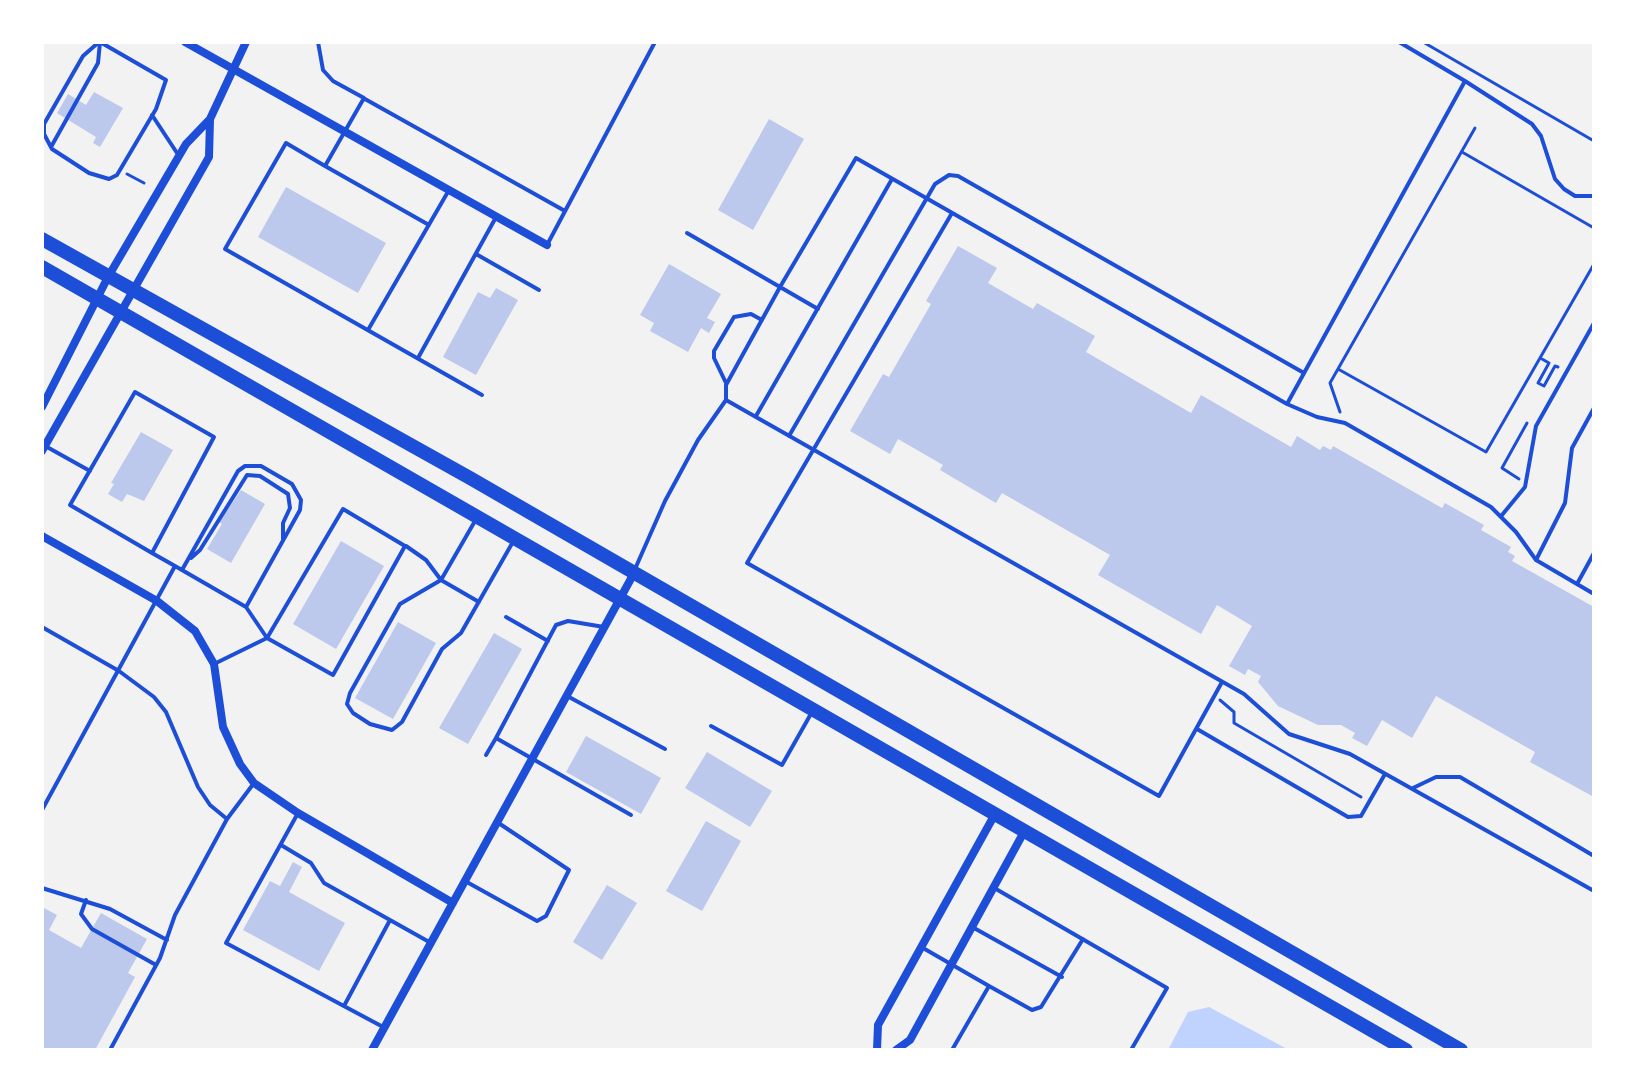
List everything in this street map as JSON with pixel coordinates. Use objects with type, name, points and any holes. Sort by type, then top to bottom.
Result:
[{"type":"main road","points":[[42,239],[470,478],[633,575],[1461,1050]]},
{"type":"main road","points":[[42,267],[1406,1050]]},
{"type":"street","points":[[185,42],[547,245]]},
{"type":"street","points":[[42,407],[108,277],[179,156],[210,119],[246,42]]},
{"type":"street","points":[[43,447],[136,291],[209,157],[210,119]]},
{"type":"street","points":[[42,536],[157,601],[195,631],[214,664],[223,727],[240,764],[254,783],[298,813],[453,903]]},
{"type":"street","points":[[372,1050],[633,575]]},
{"type":"street","points":[[877,1050],[878,1025],[995,814]]},
{"type":"street","points":[[896,1050],[910,1040],[1025,830]]},
{"type":"lane","points":[[100,42],[166,80],[152,115],[120,170],[109,179],[89,173],[51,147],[44,124],[83,56],[100,42]]},
{"type":"lane","points":[[51,147],[98,63],[100,42]]},
{"type":"lane","points":[[318,42],[323,70],[333,81],[565,211]]},
{"type":"lane","points":[[547,245],[655,42]]},
{"type":"lane","points":[[1399,42],[1532,124],[1541,136],[1555,179],[1575,196],[1594,196]]},
{"type":"lane","points":[[1287,404],[1465,81]]},
{"type":"lane","points":[[325,166],[364,98]]},
{"type":"lane","points":[[152,115],[179,156]]},
{"type":"lane","points":[[429,225],[286,143],[225,249],[482,395]]},
{"type":"lane","points":[[726,385],[856,158],[1287,404],[1317,417],[1345,423],[1502,516],[1536,560],[1594,594]]},
{"type":"lane","points":[[789,436],[927,198],[940,179],[949,175],[958,176],[1304,373]]},
{"type":"lane","points":[[756,417],[892,179]]},
{"type":"lane","points":[[368,330],[449,190]]},
{"type":"lane","points":[[952,213],[747,563],[1159,796],[1222,682]]},
{"type":"lane","points":[[417,358],[497,217]]},
{"type":"lane","points":[[687,233],[818,309]]},
{"type":"lane","points":[[476,254],[539,290]]},
{"type":"lane","points":[[633,575],[665,501],[698,440],[726,400],[726,385],[714,351],[734,317],[741,313],[751,314],[762,320]]},
{"type":"lane","points":[[1502,516],[1521,495],[1536,426],[1594,323]]},
{"type":"lane","points":[[152,553],[214,437],[135,392],[70,505],[152,553],[246,607],[267,638],[333,675],[405,546]]},
{"type":"lane","points":[[726,400],[1249,698],[1289,734],[1319,747],[1345,751],[1594,891]]},
{"type":"lane","points":[[1536,560],[1565,503],[1572,448],[1594,408]]},
{"type":"lane","points":[[43,447],[90,471]]},
{"type":"lane","points":[[182,570],[238,471],[253,464],[298,491],[300,510],[246,607]]},
{"type":"lane","points":[[188,560],[200,550],[247,475],[260,476],[288,494],[290,508],[283,523],[283,541]]},
{"type":"lane","points":[[214,664],[267,638],[343,509],[426,560],[441,580],[479,602]]},
{"type":"lane","points":[[479,516],[441,580],[400,604],[350,693],[347,704],[353,713],[381,728],[392,730],[402,722],[442,649],[461,633],[516,537]]},
{"type":"lane","points":[[1577,584],[1594,553]]},
{"type":"lane","points":[[42,810],[175,566]]},
{"type":"lane","points":[[506,617],[548,641]]},
{"type":"lane","points":[[486,755],[556,625],[568,621],[604,627]]},
{"type":"lane","points":[[42,627],[119,671],[154,697],[166,712],[198,787],[227,819]]},
{"type":"lane","points":[[566,696],[665,749]]},
{"type":"lane","points":[[711,726],[782,765],[813,710]]},
{"type":"lane","points":[[1196,728],[1348,817],[1361,816],[1385,774]]},
{"type":"lane","points":[[496,738],[631,815]]},
{"type":"lane","points":[[1412,789],[1436,777],[1460,777],[1594,856]]},
{"type":"lane","points":[[110,1050],[156,965],[175,915],[227,819],[254,783]]},
{"type":"lane","points":[[298,813],[226,943],[385,1028]]},
{"type":"lane","points":[[465,881],[537,921],[546,916],[569,870],[497,822]]},
{"type":"lane","points":[[281,845],[311,863],[324,883],[431,943]]},
{"type":"lane","points":[[993,887],[1167,988],[1131,1050]]},
{"type":"lane","points":[[42,888],[86,900],[167,940]]},
{"type":"lane","points":[[86,900],[81,914],[92,929],[156,965]]},
{"type":"lane","points":[[344,1006],[390,920]]},
{"type":"lane","points":[[971,927],[1062,977]]},
{"type":"lane","points":[[921,947],[1032,1010],[1041,1007],[1083,939]]},
{"type":"lane","points":[[952,1050],[989,986]]},
{"type":"path","points":[[1423,42],[1594,141]]},
{"type":"path","points":[[1345,423],[1330,383],[1475,128]]},
{"type":"path","points":[[1461,152],[1594,228]]},
{"type":"path","points":[[120,170],[144,183]]},
{"type":"path","points":[[1338,369],[1486,452],[1594,264]]},
{"type":"path","points":[[1549,363],[1555,366]]},
{"type":"path","points":[[1214,696],[1234,712],[1234,723],[1370,802]]},
{"type":"water","points":[[1209,1007],[1289,1050],[1168,1050],[1188,1012]]},
{"type":"building","points":[[94,92],[123,108],[100,147],[93,143],[96,137],[57,113],[68,94],[86,105]]},
{"type":"building","points":[[769,119],[804,139],[753,230],[718,210]]},
{"type":"building","points":[[286,187],[386,243],[358,293],[258,237]]},
{"type":"building","points":[[958,246],[997,268],[988,283],[1033,309],[1037,303],[1095,336],[1086,352],[1191,413],[1201,395],[1291,447],[1297,436],[1320,450],[1323,446],[1331,450],[1333,446],[1442,508],[1445,503],[1484,525],[1481,530],[1511,547],[1508,552],[1515,556],[1512,561],[1594,607],[1594,797],[1530,762],[1535,752],[1436,696],[1412,738],[1382,720],[1367,746],[1352,738],[1355,733],[1341,725],[1318,725],[1278,706],[1258,682],[1261,676],[1248,669],[1245,675],[1229,666],[1252,626],[1217,605],[1201,634],[1098,575],[1110,555],[1002,493],[996,503],[940,470],[943,465],[898,439],[890,454],[850,431],[883,374],[889,377],[931,304],[926,301]]},
{"type":"building","points":[[669,264],[721,294],[707,318],[715,322],[709,333],[701,328],[688,352],[650,331],[654,323],[640,315]]},
{"type":"building","points":[[496,288],[518,300],[476,375],[443,357],[478,292],[490,298]]},
{"type":"building","points":[[141,432],[173,450],[144,501],[127,494],[122,502],[108,494],[114,484],[111,483]]},
{"type":"building","points":[[241,490],[265,504],[231,563],[207,549],[222,524],[219,522]]},
{"type":"building","points":[[341,541],[384,566],[336,649],[293,624]]},
{"type":"building","points":[[398,622],[436,643],[393,719],[355,698]]},
{"type":"building","points":[[494,633],[522,649],[468,744],[439,728]]},
{"type":"building","points":[[586,736],[661,778],[641,814],[566,772]]},
{"type":"building","points":[[707,752],[772,791],[750,827],[685,788]]},
{"type":"building","points":[[706,821],[741,841],[702,911],[666,891]]},
{"type":"building","points":[[293,862],[302,867],[289,892],[345,923],[319,971],[243,930],[270,881],[280,886]]},
{"type":"building","points":[[607,885],[637,903],[602,960],[573,942]]},
{"type":"building","points":[[42,907],[57,915],[49,930],[81,948],[101,913],[147,939],[128,973],[135,977],[95,1050],[42,1050]]}]
